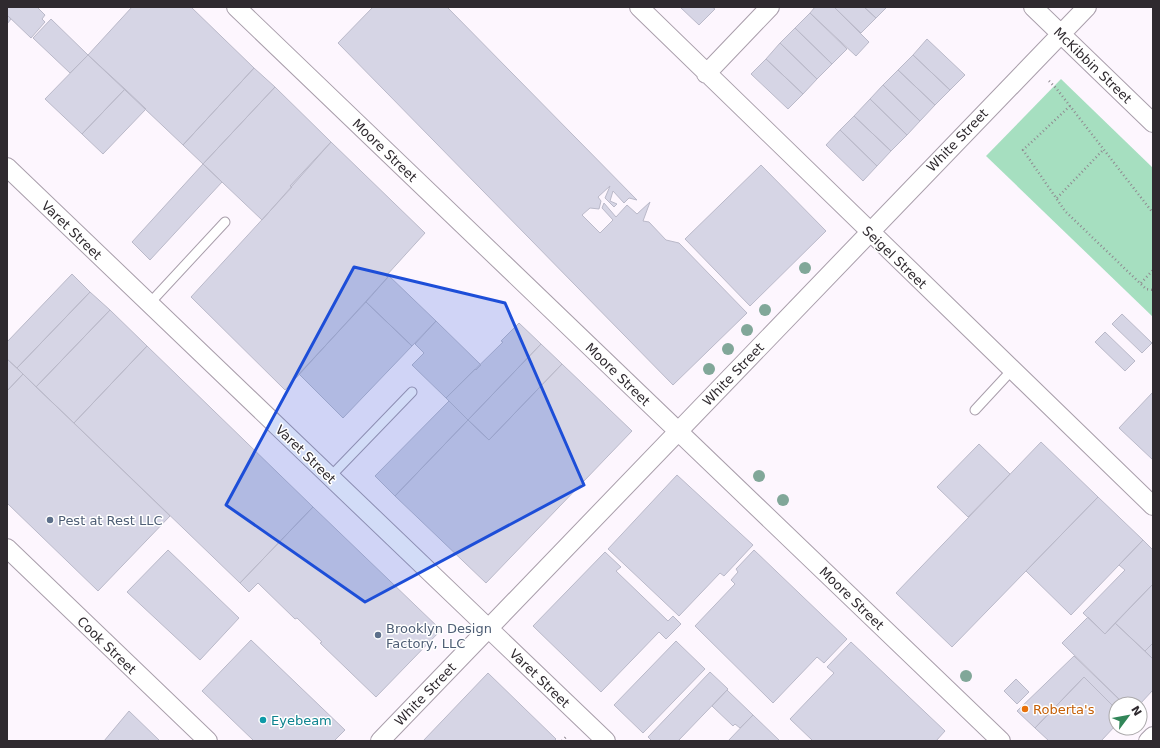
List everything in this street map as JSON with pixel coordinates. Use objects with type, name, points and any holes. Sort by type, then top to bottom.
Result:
[{"type":"street","name":"Moore Street","points":[[236,7],[1001,741]]},
{"type":"street","name":"Seigel Street","points":[[639,7],[706,74],[1153,506]]},
{"type":"street","points":[[706,74],[770,7]]},
{"type":"street","name":"McKibbin Street","points":[[1033,7],[1153,123]]},
{"type":"street","name":"White Street","points":[[380,741],[1087,7]]},
{"type":"street","name":"Varet Street","points":[[7,167],[606,741]]},
{"type":"street","name":"Cook Street","points":[[7,548],[208,741]]},
{"type":"street","points":[[1148,741],[1153,736]]},
{"type":"lane","points":[[149,304],[225,222]]},
{"type":"lane","points":[[975,410],[1012,370]]},
{"type":"lane","points":[[330,477],[412,392]]},
{"type":"path","points":[[1049,81],[1153,213]]},
{"type":"path","points":[[1070,106],[1022,150],[1065,211],[1146,289],[1153,290]]},
{"type":"path","points":[[1057,198],[1104,149]]},
{"type":"path","points":[[1141,283],[1153,270]]},
{"type":"path","points":[[562,741],[566,737]]},
{"type":"highlighted area","points":[[354,267],[505,303],[584,485],[365,602],[226,505]]},
{"type":"green space","points":[[1061,79],[1153,168],[1153,317],[986,156]]},
{"type":"building","points":[[7,7],[37,7],[45,15],[42,19],[45,22],[31,38],[7,15]]},
{"type":"building","points":[[132,7],[191,7],[254,68],[183,145],[88,55]]},
{"type":"building","points":[[373,7],[447,7],[637,200],[629,198],[624,203],[613,191],[610,201],[617,204],[614,207],[605,198],[610,186],[598,197],[601,201],[599,209],[590,208],[582,215],[600,233],[613,220],[602,208],[604,203],[616,217],[627,205],[637,214],[650,202],[643,221],[649,222],[666,240],[679,243],[747,313],[673,385],[338,43]]},
{"type":"building","points":[[680,7],[712,7],[715,9],[699,25]]},
{"type":"building","points":[[815,7],[834,7],[869,42],[856,56],[810,13]]},
{"type":"building","points":[[834,7],[864,7],[876,18],[861,33]]},
{"type":"building","points":[[864,7],[887,7],[876,18]]},
{"type":"building","points":[[810,13],[847,49],[832,64],[795,28]]},
{"type":"building","points":[[7,15],[11,19],[7,24]]},
{"type":"building","points":[[51,19],[88,55],[70,73],[33,38]]},
{"type":"building","points":[[795,28],[832,64],[817,79],[780,43]]},
{"type":"building","points":[[927,39],[965,75],[950,90],[913,55]]},
{"type":"building","points":[[780,43],[817,79],[803,94],[766,59]]},
{"type":"building","points":[[88,55],[125,89],[82,134],[45,99]]},
{"type":"building","points":[[913,55],[950,90],[935,105],[898,70]]},
{"type":"building","points":[[766,59],[803,94],[788,109],[751,74]]},
{"type":"building","points":[[254,68],[275,87],[203,164],[183,145]]},
{"type":"building","points":[[898,70],[935,105],[920,121],[883,85]]},
{"type":"building","points":[[883,85],[920,121],[907,135],[870,99]]},
{"type":"building","points":[[275,87],[331,142],[262,220],[203,164]]},
{"type":"building","points":[[125,89],[146,109],[103,154],[82,134]]},
{"type":"building","points":[[870,99],[907,135],[891,151],[854,116]]},
{"type":"building","points":[[854,116],[891,151],[877,166],[840,130]]},
{"type":"building","points":[[840,130],[877,166],[863,181],[826,145]]},
{"type":"building","points":[[331,142],[425,233],[386,276],[388,277],[285,390],[191,297],[292,187],[290,186]]},
{"type":"building","points":[[203,164],[222,182],[150,260],[132,242]]},
{"type":"building","points":[[761,165],[826,231],[750,306],[685,239]]},
{"type":"building","points":[[72,274],[90,292],[17,368],[7,359],[7,342]]},
{"type":"building","points":[[387,274],[436,321],[412,346],[366,302],[388,277],[386,276]]},
{"type":"building","points":[[90,292],[110,310],[36,387],[17,368]]},
{"type":"building","points":[[366,302],[412,346],[343,418],[299,374]]},
{"type":"building","points":[[110,310],[147,346],[74,423],[36,387]]},
{"type":"building","points":[[1122,314],[1152,343],[1142,353],[1112,324]]},
{"type":"building","points":[[436,321],[481,365],[476,370],[475,369],[446,398],[412,365],[424,353],[415,344]]},
{"type":"building","points":[[519,323],[541,344],[468,420],[446,398],[503,342],[501,341]]},
{"type":"building","points":[[1105,332],[1135,361],[1125,371],[1095,342]]},
{"type":"building","points":[[541,344],[562,364],[489,440],[468,420]]},
{"type":"building","points":[[147,346],[313,507],[240,583],[74,423]]},
{"type":"building","points":[[7,359],[23,374],[7,391]]},
{"type":"building","points":[[562,364],[632,431],[486,583],[395,496],[468,420],[489,440]]},
{"type":"building","points":[[23,374],[170,516],[98,591],[7,503],[7,391]]},
{"type":"building","points":[[1153,392],[1153,460],[1119,428]]},
{"type":"building","points":[[449,401],[468,420],[395,496],[375,476]]},
{"type":"building","points":[[1041,442],[1098,497],[952,647],[896,593]]},
{"type":"building","points":[[979,444],[1010,474],[968,517],[937,487]]},
{"type":"building","points":[[677,475],[753,545],[724,576],[720,573],[679,616],[608,549]]},
{"type":"building","points":[[1098,497],[1143,540],[1071,615],[1026,571]]},
{"type":"building","points":[[313,507],[441,630],[376,697],[320,643],[322,642],[297,618],[295,619],[258,583],[249,592],[240,583]]},
{"type":"building","points":[[1143,540],[1153,550],[1153,584],[1105,634],[1083,613],[1125,570],[1119,565]]},
{"type":"building","points":[[168,550],[239,618],[200,660],[127,592]]},
{"type":"building","points":[[754,550],[847,639],[824,663],[817,657],[773,703],[695,626],[735,584],[731,580],[738,572],[736,569]]},
{"type":"building","points":[[605,552],[621,567],[616,571],[668,621],[673,616],[681,624],[666,639],[659,632],[601,692],[533,626]]},
{"type":"building","points":[[1153,584],[1153,643],[1145,651],[1115,623]]},
{"type":"building","points":[[1088,617],[1105,634],[1115,623],[1153,659],[1153,690],[1147,696],[1116,696],[1062,643]]},
{"type":"building","points":[[251,640],[345,730],[334,741],[254,741],[202,691]]},
{"type":"building","points":[[676,641],[705,669],[643,733],[614,705]]},
{"type":"building","points":[[851,642],[945,731],[936,741],[813,741],[790,719],[834,673],[827,667]]},
{"type":"building","points":[[1153,643],[1153,659],[1145,651]]},
{"type":"building","points":[[1074,656],[1116,696],[1108,696],[1108,701],[1084,677],[1035,728],[1017,711]]},
{"type":"building","points":[[710,672],[728,689],[678,741],[652,741],[648,737]]},
{"type":"building","points":[[488,673],[556,739],[554,741],[423,741]]},
{"type":"building","points":[[1084,677],[1108,701],[1108,734],[1101,741],[1049,741],[1035,728]]},
{"type":"building","points":[[1016,679],[1029,692],[1017,704],[1004,691]]},
{"type":"building","points":[[727,690],[753,715],[740,728],[735,724],[733,726],[712,706]]},
{"type":"building","points":[[129,711],[160,741],[104,741]]},
{"type":"building","points":[[753,715],[780,741],[728,741]]},
{"type":"place","name":"Pest at Rest LLC","points":[[50,520]]},
{"type":"place","name":"Brooklyn Design Factory, LLC","points":[[378,635]]},
{"type":"place","name":"Roberta's","points":[[1025,709]]},
{"type":"place","name":"Eyebeam","points":[[263,720]]}]
